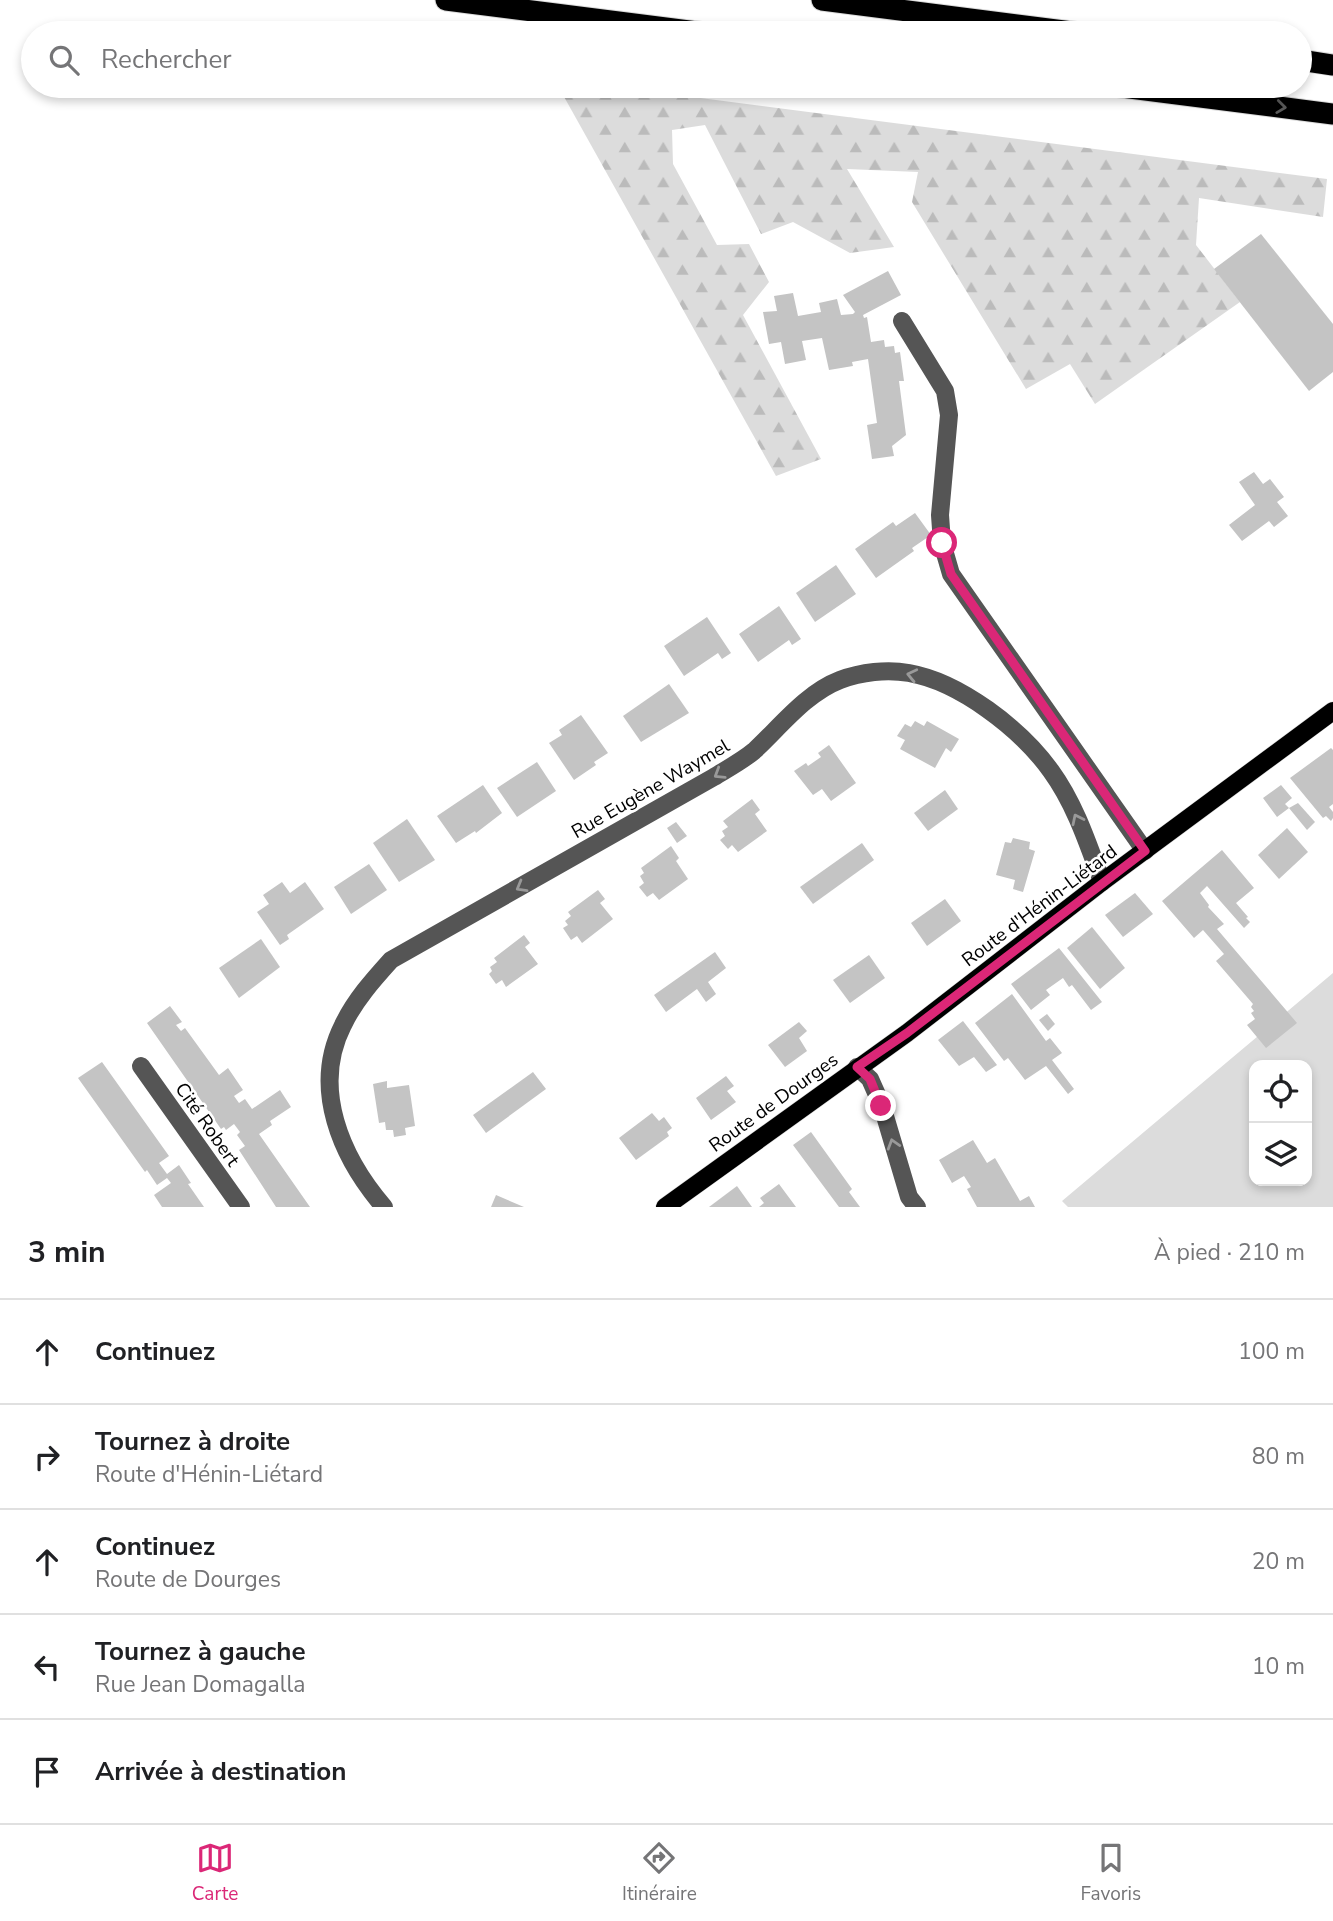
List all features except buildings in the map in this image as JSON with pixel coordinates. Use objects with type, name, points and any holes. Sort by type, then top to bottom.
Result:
[{"type":"highway","points":[[446,0],[611,21]]},
{"type":"highway","points":[[822,0],[986,21]]},
{"type":"highway","points":[[1312,62],[1333,65]]},
{"type":"highway","points":[[1208,98],[1333,114]]},
{"type":"main road","name":"Route d'Hénin-Liétard","points":[[907,1033],[1102,882],[1333,711]]},
{"type":"main road","name":"Route de Dourges","points":[[665,1207],[907,1033]]},
{"type":"street","points":[[902,321],[945,391],[949,415],[940,515],[942,543],[951,574],[1145,851]]},
{"type":"street","name":"Rue Eugène Waymel","points":[[384,1207],[372,1193],[342,1144],[330,1105],[330,1067],[342,1026],[367,987],[391,960],[742,759],[809,699],[839,680],[876,671],[909,673],[948,686],[989,710],[1018,734],[1051,771],[1080,822],[1102,882]]},
{"type":"street","name":"Cité Robert","points":[[141,1066],[241,1207]]},
{"type":"street","points":[[857,1067],[870,1079],[909,1197],[917,1207]]},
{"type":"green space","points":[[565,98],[701,98],[1327,179],[1323,217],[1199,198],[1196,245],[1240,302],[1095,404],[1070,364],[1026,389],[912,202],[918,172],[847,169],[894,247],[850,253],[793,222],[761,234],[705,125],[672,130],[673,164],[717,245],[749,244],[769,282],[743,315],[821,459],[776,476]]},
{"type":"green space","points":[[1333,973],[1333,1207],[1068,1207],[1062,1201]]},
{"type":"route","points":[[881,1106],[870,1079],[857,1067],[907,1033],[1145,851],[951,574],[942,543]]}]
